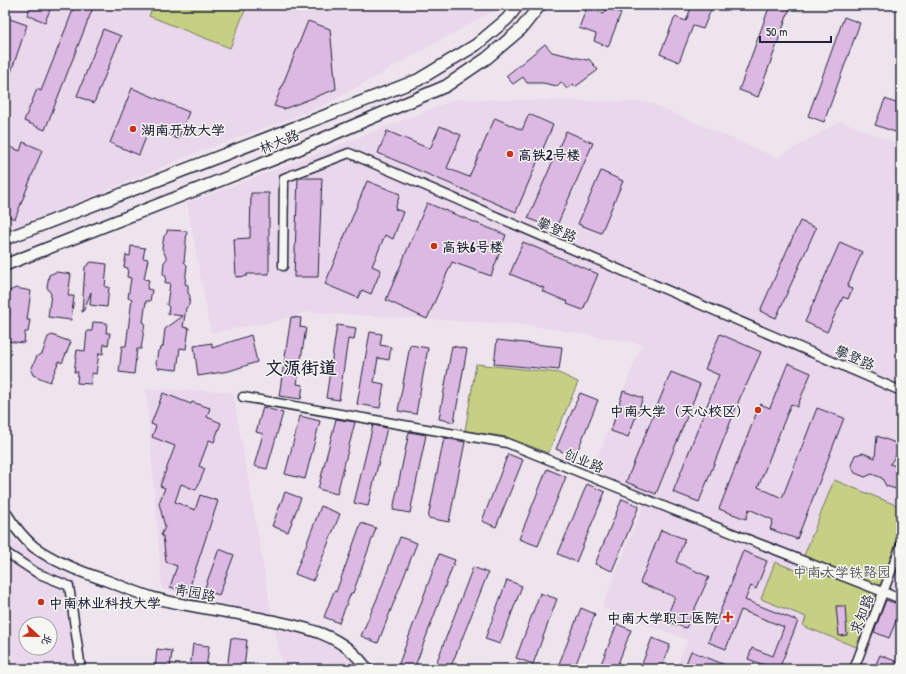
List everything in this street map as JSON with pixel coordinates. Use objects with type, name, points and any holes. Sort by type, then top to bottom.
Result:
[{"type":"main road","points":[[5,239],[418,80],[476,45],[507,19],[518,5]]},
{"type":"main road","name":"林大路","points":[[5,265],[288,154],[446,86],[487,58],[521,29],[540,5]]},
{"type":"street","name":"攀登路","points":[[283,266],[284,178],[349,153],[901,391]]},
{"type":"street","name":"创业路","points":[[243,397],[507,443],[675,511],[901,599]]},
{"type":"street","name":"青园路","points":[[5,512],[14,527],[34,547],[84,573],[154,598],[314,630],[332,638],[344,646],[353,653],[367,669]]},
{"type":"street","name":"求知路","points":[[854,669],[901,545]]},
{"type":"street","points":[[5,552],[37,573],[69,586],[81,669]]},
{"type":"shaded area","name":"湖南开放大学","points":[[5,5],[500,5],[497,9],[321,107],[201,151],[5,233]]},
{"type":"shaded area","name":"中南大学（天心校区）","points":[[457,99],[648,102],[777,158],[841,121],[901,145],[901,669],[675,669],[688,640],[602,607],[646,499],[590,476],[642,344],[528,325],[307,312],[272,322],[211,333],[187,203]]},
{"type":"shaded area","points":[[146,389],[221,391],[233,393],[272,615],[162,589]]},
{"type":"shaded area","name":"中南林业科技大学","points":[[5,532],[24,549],[74,580],[87,669],[5,669]]},
{"type":"shaded area","points":[[274,624],[315,634],[336,645],[361,665],[363,669],[283,669]]},
{"type":"green space","points":[[154,5],[247,5],[230,48],[149,16]]},
{"type":"green space","points":[[476,364],[559,373],[578,382],[548,453],[507,437],[465,431]]},
{"type":"green space","name":"中南大学铁路园","points":[[834,480],[901,507],[901,531],[856,647],[803,626],[806,617],[761,599],[775,562],[798,571]]},
{"type":"building","points":[[31,5],[52,5],[45,22],[27,15]]},
{"type":"building","points":[[75,5],[94,5],[45,130],[24,121],[37,89],[41,91]]},
{"type":"building","points":[[692,5],[713,5],[703,29],[693,26],[679,62],[660,54],[675,17],[686,21]]},
{"type":"building","points":[[770,5],[791,5],[758,97],[739,90]]},
{"type":"building","points":[[587,7],[604,14],[607,7],[621,13],[608,47],[594,41],[596,34],[579,28]]},
{"type":"building","points":[[844,17],[860,23],[824,122],[808,116]]},
{"type":"building","points":[[7,18],[27,25],[5,87],[5,43],[9,30],[5,29]]},
{"type":"building","points":[[308,21],[330,29],[336,89],[284,109],[274,106]]},
{"type":"building","points":[[103,29],[121,36],[94,103],[77,96]]},
{"type":"building","points":[[545,44],[552,52],[587,60],[589,59],[598,70],[575,87],[573,84],[567,89],[561,82],[557,86],[543,83],[527,83],[523,77],[513,84],[506,76]]},
{"type":"building","points":[[132,88],[189,112],[178,139],[150,127],[139,155],[110,143]]},
{"type":"building","points":[[885,99],[901,105],[901,134],[875,125]]},
{"type":"building","name":"高铁2号楼","points":[[529,114],[553,125],[516,212],[378,153],[387,131],[430,149],[440,126],[461,135],[447,168],[469,177],[495,118],[522,130]]},
{"type":"building","points":[[566,131],[593,143],[555,230],[528,218]]},
{"type":"building","points":[[23,142],[42,150],[15,219],[5,215],[5,145],[20,151]]},
{"type":"building","points":[[601,171],[623,181],[601,233],[578,224]]},
{"type":"building","points":[[298,178],[322,178],[318,277],[294,277]]},
{"type":"building","points":[[367,181],[400,194],[395,209],[403,212],[393,239],[385,235],[372,266],[381,270],[371,294],[362,290],[358,298],[325,284]]},
{"type":"building","points":[[251,193],[269,193],[269,274],[247,274],[247,276],[236,277],[234,239],[250,238]]},
{"type":"building","name":"高铁6号楼","points":[[427,203],[506,235],[491,276],[452,262],[427,319],[386,300]]},
{"type":"building","points":[[800,221],[816,228],[776,318],[760,311]]},
{"type":"building","points":[[167,230],[187,231],[184,262],[187,265],[185,284],[188,285],[188,293],[190,296],[189,305],[186,308],[183,327],[189,328],[186,349],[180,348],[177,370],[158,368],[156,363],[158,351],[163,346],[165,329],[183,316],[168,314],[169,307],[167,305],[170,283],[165,283],[166,276],[163,274],[164,262],[167,259],[162,248],[164,236],[167,233]]},
{"type":"building","points":[[523,242],[598,274],[583,310],[567,304],[568,302],[542,291],[544,288],[510,274]]},
{"type":"building","points":[[840,242],[862,252],[847,287],[852,289],[848,299],[843,297],[827,332],[805,322]]},
{"type":"building","points":[[131,246],[145,248],[143,258],[148,259],[144,279],[149,280],[147,289],[152,290],[150,301],[146,301],[143,322],[145,323],[141,349],[137,349],[134,374],[119,372],[122,346],[126,346],[132,299],[128,298],[131,278],[127,277],[128,268],[124,267],[126,255],[130,256]]},
{"type":"building","points":[[91,262],[107,264],[105,287],[109,287],[107,307],[90,305],[91,292],[82,312],[85,267]]},
{"type":"building","points":[[56,272],[71,274],[68,296],[74,296],[71,320],[48,317],[51,294],[47,287],[49,275]]},
{"type":"building","points":[[16,288],[31,291],[27,320],[30,320],[28,332],[25,332],[24,343],[6,341],[10,311],[5,307],[7,292]]},
{"type":"building","points":[[291,317],[301,318],[300,327],[306,328],[297,384],[303,385],[301,399],[279,396]]},
{"type":"building","points":[[93,322],[107,323],[106,333],[110,333],[108,345],[104,344],[103,354],[99,353],[96,374],[92,373],[91,384],[77,383],[78,372],[74,372],[77,350],[85,351],[87,331],[92,331]]},
{"type":"building","points":[[337,325],[356,328],[354,340],[348,339],[339,400],[326,398]]},
{"type":"building","points":[[370,332],[382,334],[380,345],[391,347],[389,360],[378,358],[374,382],[384,384],[380,408],[357,404]]},
{"type":"building","points":[[720,334],[761,352],[746,386],[745,385],[699,502],[673,492],[719,375],[705,369]]},
{"type":"building","points":[[52,335],[71,342],[62,363],[59,361],[50,382],[33,375],[31,370],[37,356],[42,354],[48,337]]},
{"type":"building","points":[[251,335],[257,362],[229,371],[198,376],[194,346],[212,343],[212,348]]},
{"type":"building","points":[[497,340],[562,347],[559,370],[494,364]]},
{"type":"building","points":[[410,345],[428,348],[416,414],[398,411]]},
{"type":"building","points":[[452,346],[467,349],[454,422],[439,419]]},
{"type":"building","points":[[788,363],[811,373],[797,407],[791,404],[758,487],[782,498],[817,408],[844,418],[797,539],[770,529],[773,520],[749,509],[746,519],[719,509],[760,404],[770,408]]},
{"type":"building","points":[[671,372],[700,384],[656,494],[626,482]]},
{"type":"building","points":[[623,391],[643,398],[628,437],[611,431]]},
{"type":"building","points":[[163,393],[191,404],[192,402],[210,408],[207,417],[221,423],[214,442],[209,440],[199,466],[205,469],[196,490],[181,484],[175,502],[195,510],[200,495],[218,501],[188,592],[170,587],[177,566],[166,562],[163,536],[161,535],[165,527],[159,503],[165,488],[160,486],[175,446],[152,437],[156,426],[151,424]]},
{"type":"building","points":[[580,393],[598,400],[575,457],[556,449]]},
{"type":"building","points":[[263,407],[283,413],[267,469],[254,466],[263,434],[256,432]]},
{"type":"building","points":[[300,416],[320,421],[305,479],[285,474]]},
{"type":"building","points":[[336,419],[355,422],[337,494],[318,489]]},
{"type":"building","points":[[373,425],[387,428],[368,506],[354,503]]},
{"type":"building","points":[[409,432],[426,435],[410,513],[393,510]]},
{"type":"building","points":[[877,436],[901,445],[901,448],[890,464],[901,468],[901,487],[896,489],[886,486],[882,478],[872,474],[865,477],[855,473],[851,465],[855,455],[863,453],[875,458]]},
{"type":"building","points":[[444,438],[465,442],[449,522],[428,518]]},
{"type":"building","points":[[508,454],[523,460],[496,527],[482,521]]},
{"type":"building","points":[[547,469],[566,477],[538,546],[519,539]]},
{"type":"building","points":[[587,484],[605,492],[576,562],[558,554]]},
{"type":"building","points":[[285,492],[301,498],[288,532],[272,526]]},
{"type":"building","points":[[622,499],[639,506],[612,571],[595,564]]},
{"type":"building","points":[[321,506],[340,514],[313,581],[295,574]]},
{"type":"building","points":[[361,523],[376,528],[353,593],[351,593],[339,623],[324,617],[334,591],[336,592]]},
{"type":"building","points":[[661,530],[685,539],[676,562],[709,577],[686,628],[665,621],[675,597],[640,583]]},
{"type":"building","points":[[400,537],[417,543],[378,643],[361,636],[379,594]]},
{"type":"building","points":[[219,549],[234,555],[219,595],[204,590]]},
{"type":"building","points":[[743,551],[767,561],[756,589],[751,586],[745,600],[798,621],[779,669],[775,669],[748,659],[752,648],[773,656],[784,627],[741,610],[726,649],[708,642]]},
{"type":"building","points":[[439,554],[455,560],[414,669],[397,669]]},
{"type":"building","points":[[473,567],[488,573],[450,669],[434,669]]},
{"type":"building","points":[[507,580],[522,586],[500,644],[485,639]]},
{"type":"building","points":[[540,593],[557,599],[533,664],[516,658]]},
{"type":"building","points":[[886,600],[901,605],[901,609],[889,638],[874,632]]},
{"type":"building","points":[[836,606],[845,606],[847,635],[839,636]]},
{"type":"building","points":[[581,608],[595,614],[574,669],[557,669]]},
{"type":"building","points":[[617,624],[631,630],[616,669],[599,669]]},
{"type":"building","points":[[231,638],[247,640],[244,669],[227,669]]},
{"type":"building","points":[[652,638],[670,645],[661,669],[640,669]]},
{"type":"building","points":[[193,644],[209,646],[206,669],[190,669]]},
{"type":"building","points":[[157,649],[172,651],[170,669],[155,669]]},
{"type":"building","points":[[691,651],[735,669],[684,669]]},
{"type":"building","points":[[880,655],[900,663],[898,669],[874,669]]},
{"type":"place","name":"湖南开放大学","points":[[133,129]]},
{"type":"place","name":"高铁2号楼","points":[[510,154]]},
{"type":"place","name":"高铁6号楼","points":[[434,246]]},
{"type":"place","name":"中南大学（天心校区）","points":[[758,410]]},
{"type":"place","name":"中南林业科技大学","points":[[41,602]]},
{"type":"place","name":"中南大学职工医院","points":[[728,617]]},
{"type":"district","name":"文源街道","points":[[301,367]]}]
